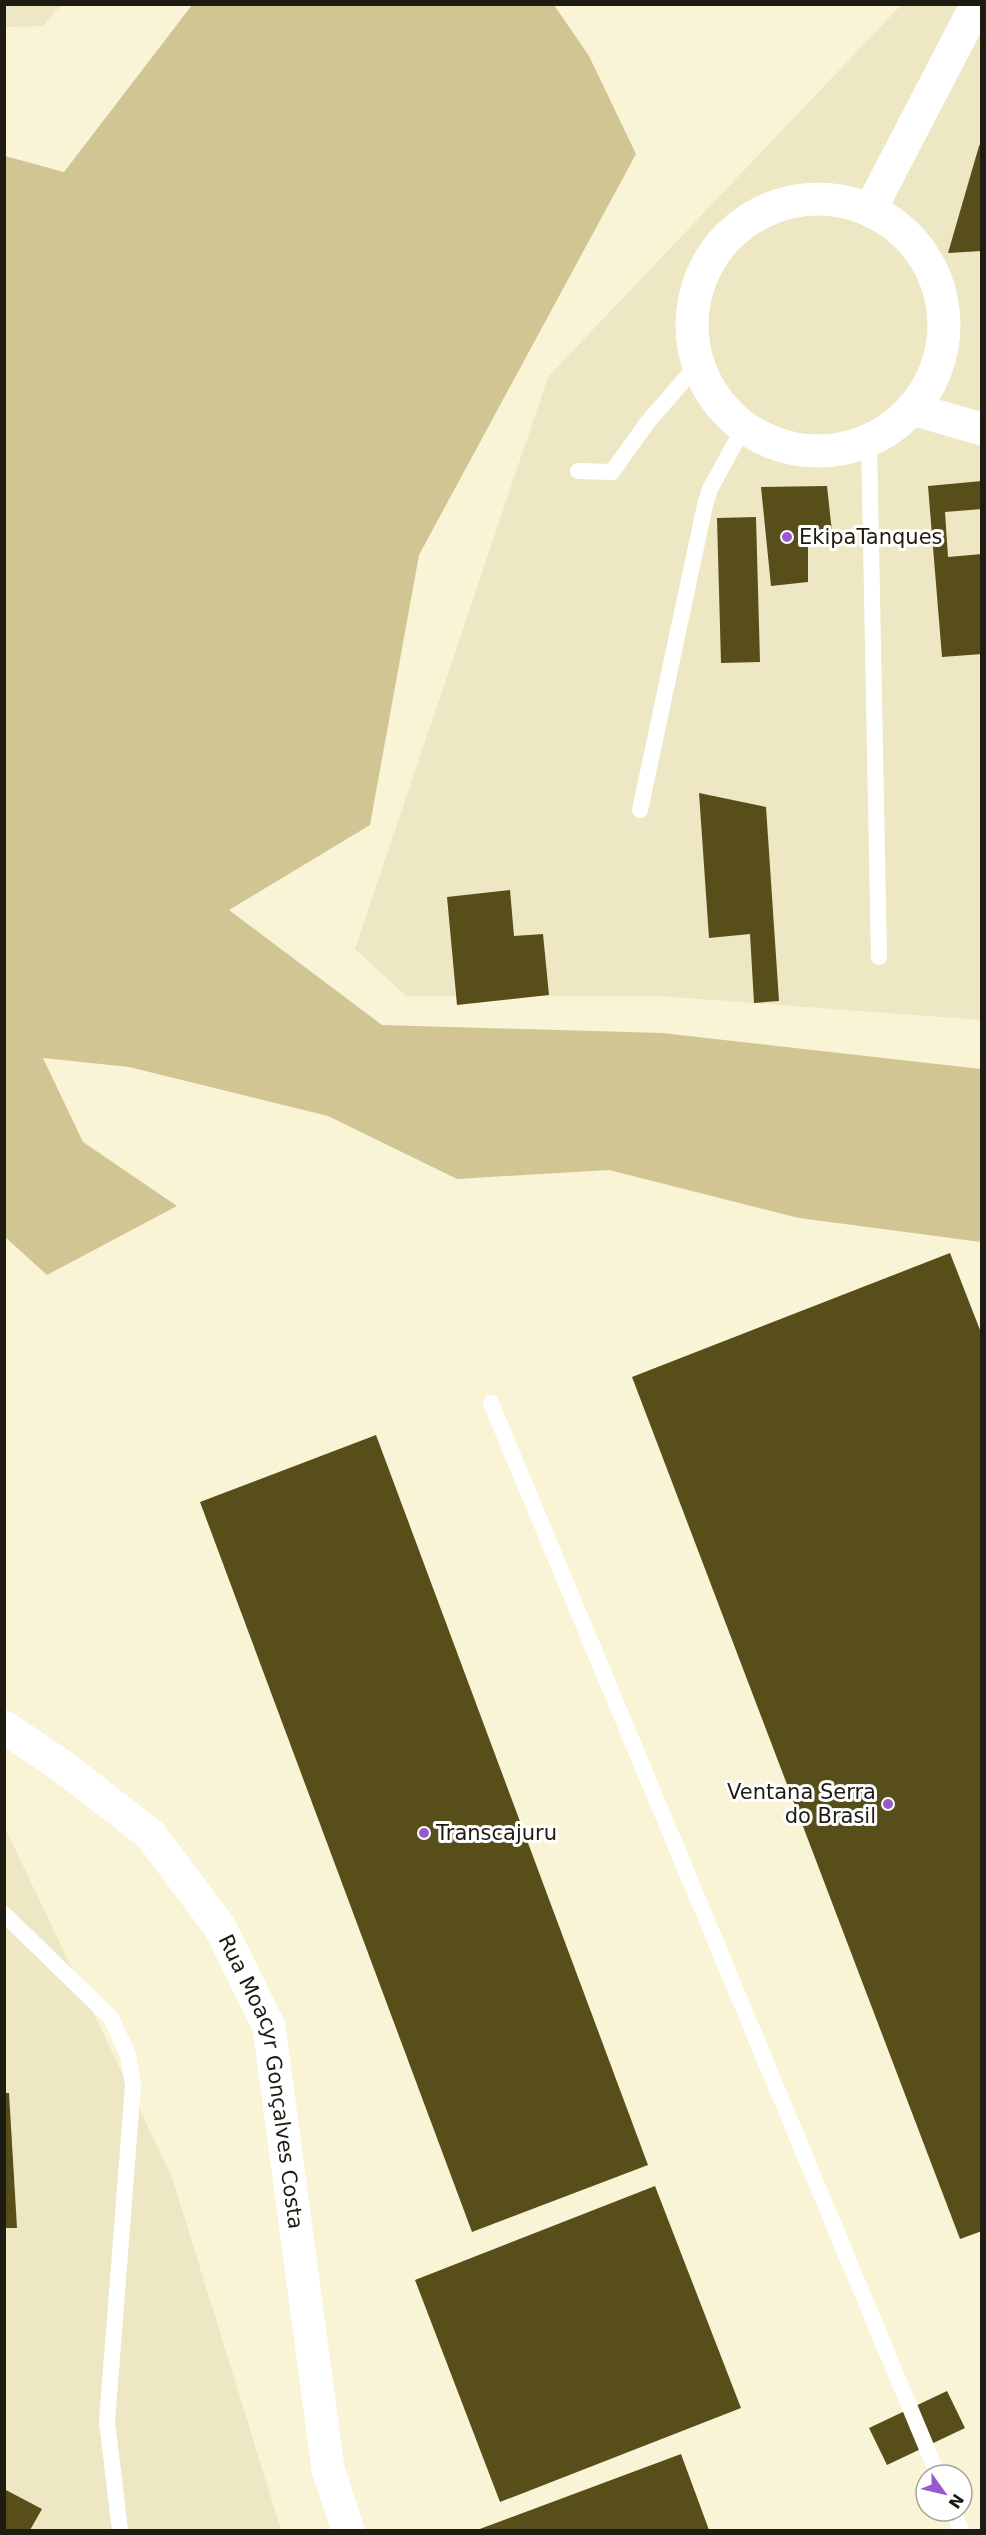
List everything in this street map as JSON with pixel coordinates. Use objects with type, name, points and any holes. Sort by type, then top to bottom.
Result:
[{"type":"street","points":[[870,210],[977,4]]},
{"type":"street","points":[[819,199],[845,201],[870,210],[892,223],[912,240],[923,254],[938,286],[944,311],[944,338],[938,364],[927,388],[912,410],[892,427],[869,440],[844,448],[818,452],[767,441],[744,427],[724,410],[709,388],[698,364],[693,338],[693,312],[699,286],[710,262],[725,241],[745,223],[768,210],[793,201],[819,199]]},
{"type":"street","points":[[912,410],[981,429]]},
{"type":"street","name":"Rua Moacyr Gonçalves Costa","points":[[4,1727],[62,1766],[151,1835],[220,1927],[269,2027],[328,2469],[348,2530]]},
{"type":"lane","points":[[578,471],[612,472],[647,423],[698,364]]},
{"type":"lane","points":[[640,810],[705,505],[710,489],[744,427]]},
{"type":"lane","points":[[869,440],[879,957]]},
{"type":"lane","points":[[491,1403],[933,2463]]},
{"type":"lane","points":[[4,1914],[111,2018],[128,2055],[134,2085],[107,2422],[120,2530]]},
{"type":"shaded area","points":[[4,5],[61,5],[43,26],[5,27]]},
{"type":"shaded area","points":[[192,5],[554,5],[589,56],[636,154],[419,555],[370,825],[229,910],[382,1025],[662,1033],[981,1069],[981,1242],[799,1218],[609,1170],[457,1179],[328,1116],[129,1067],[43,1058],[83,1142],[177,1206],[47,1275],[5,1237],[5,156],[64,172]]},
{"type":"shaded area","points":[[901,5],[981,5],[981,1020],[659,996],[406,996],[355,949],[548,377]]},
{"type":"shaded area","points":[[4,1826],[172,2177],[281,2530],[5,2530]]},
{"type":"building","points":[[982,141],[982,251],[948,253],[979,146]]},
{"type":"building","points":[[982,481],[982,509],[945,512],[948,557],[982,554],[982,654],[942,657],[928,486]]},
{"type":"building","name":"EkipaTanques","points":[[827,486],[832,532],[808,535],[808,582],[771,586],[761,487]]},
{"type":"building","points":[[756,517],[760,662],[721,663],[717,518]]},
{"type":"building","points":[[699,793],[766,807],[779,1001],[754,1003],[750,934],[709,938]]},
{"type":"building","points":[[510,890],[514,936],[543,934],[549,995],[457,1005],[447,897]]},
{"type":"building","name":"Ventana Serra do Brasil","points":[[950,1253],[982,1335],[982,2231],[960,2239],[632,1377]]},
{"type":"building","name":"Transcajuru","points":[[376,1435],[648,2165],[472,2232],[200,1502]]},
{"type":"building","points":[[4,2093],[9,2093],[17,2228],[4,2228]]},
{"type":"building","points":[[655,2186],[741,2408],[500,2502],[415,2280]]},
{"type":"building","points":[[947,2391],[965,2428],[887,2465],[869,2428]]},
{"type":"building","points":[[681,2454],[709,2530],[477,2530]]},
{"type":"building","points":[[4,2489],[42,2509],[30,2530],[4,2530]]},
{"type":"place","name":"EkipaTanques","points":[[787,537]]},
{"type":"place","name":"Ventana Serra do Brasil","points":[[888,1804]]},
{"type":"place","name":"Transcajuru","points":[[424,1833]]}]
